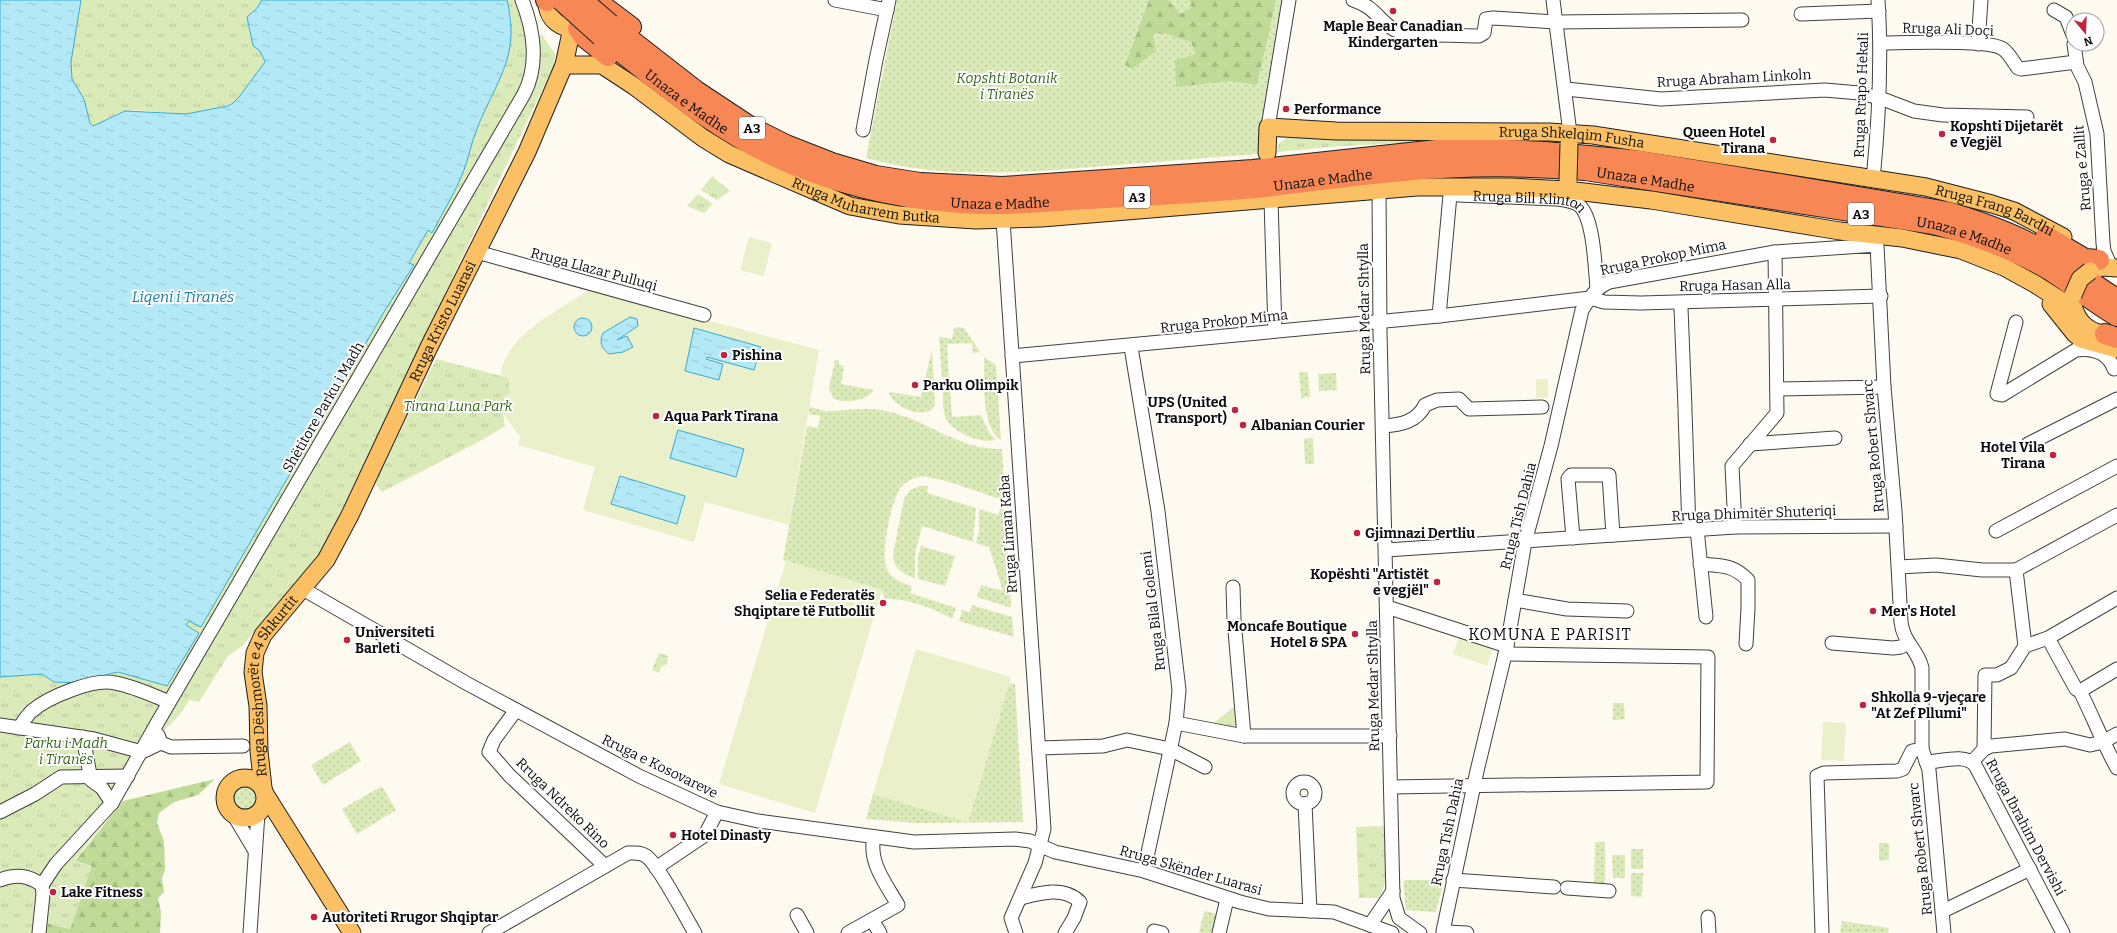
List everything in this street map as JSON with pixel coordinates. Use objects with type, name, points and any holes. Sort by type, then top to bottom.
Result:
[{"type":"highway","name":"Unaza e Madhe","points":[[561,0],[605,30],[705,116],[754,145],[792,164],[847,183],[904,188],[982,204],[1018,204],[1200,193],[1407,170],[1546,167],[1584,170],[1682,187],[1934,224],[1965,232],[1989,240],[2034,262],[2117,316]]},
{"type":"highway","name":"Unaza e Madhe","points":[[593,1],[605,30]]},
{"type":"highway","points":[[571,28],[702,128],[738,148],[778,165],[889,199],[904,188],[899,174],[858,163],[823,151],[775,129],[742,110],[593,1]]},
{"type":"highway","name":"Unaza e Madhe","points":[[904,188],[943,185],[1002,187],[1253,170],[1405,153],[1466,150],[1545,152],[1586,155],[1641,161],[1931,208],[1996,227],[2036,246],[2117,299]]},
{"type":"highway","points":[[1752,180],[1777,180],[1947,200],[2008,219],[2044,235],[2084,259],[2105,266]]},
{"type":"highway","points":[[1682,187],[1698,196],[1923,235],[1972,247],[2027,271],[2046,283],[2074,305]]},
{"type":"main road","points":[[547,0],[550,15],[556,22],[571,28],[593,19],[593,1]]},
{"type":"main road","name":"Rruga Kristo Luarasi","points":[[303,589],[326,560],[350,515],[384,440],[527,152],[564,65],[571,28]]},
{"type":"main road","name":"Rruga Muharrem Butka","points":[[564,65],[602,65],[608,68],[703,138],[729,154],[850,206],[913,217],[1003,220],[1270,196],[1417,187],[1568,185],[1651,200],[1917,241]]},
{"type":"main road","points":[[1267,153],[1268,127]]},
{"type":"main road","name":"Rruga Shkelqim Fusha","points":[[1268,127],[1336,131],[1570,138],[1874,180]]},
{"type":"main road","points":[[1568,185],[1570,138]]},
{"type":"main road","name":"Rruga Frang Bardhi","points":[[1874,180],[1926,187],[2002,207],[2040,224],[2105,266]]},
{"type":"main road","points":[[1860,233],[1881,244],[1943,253],[1981,265],[2024,286],[2046,300],[2060,313],[2075,334],[2081,338],[2112,342]]},
{"type":"main road","points":[[1881,244],[1917,241],[1961,250],[2004,267],[2051,294],[2074,305],[2088,329],[2112,342]]},
{"type":"main road","points":[[2074,305],[2078,283],[2105,266]]},
{"type":"main road","name":"Rruga Dëshmorët e 4 Shkurtit","points":[[303,589],[262,635],[255,653],[253,672],[258,711],[251,748],[264,791],[352,933]]},
{"type":"main road","points":[[251,748],[239,778],[228,786],[226,791],[226,804],[233,814],[245,818],[259,813],[278,815]]},
{"type":"main road","points":[[239,778],[252,779],[264,791],[265,801],[259,813]]},
{"type":"street","name":"Shëtitore Parku i Madh","points":[[42,885],[56,864],[112,803],[524,94],[531,78],[533,65],[532,41],[528,19],[522,0]]},
{"type":"street","points":[[835,0],[888,5],[863,130]]},
{"type":"street","points":[[1268,127],[1292,0]]},
{"type":"street","points":[[1352,0],[1370,8],[1398,31],[1455,35],[1481,35],[1484,33],[1486,19],[1499,17],[1556,22],[1742,20]]},
{"type":"street","points":[[1552,0],[1566,89],[1566,116],[1570,138]]},
{"type":"street","points":[[1978,44],[1981,0]]},
{"type":"street","name":"Rruga Rrapo Hekali","points":[[1801,14],[1878,6],[1880,98],[1874,180]]},
{"type":"street","points":[[2054,10],[2065,16]]},
{"type":"street","name":"Rruga Ali Doçi","points":[[1880,43],[1978,44],[1996,46],[2003,49],[2018,68],[2021,69],[2076,62]]},
{"type":"street","name":"Rruga e Zallit","points":[[2075,52],[2076,62],[2085,82],[2097,134],[2105,266]]},
{"type":"street","name":"Rruga Abraham Linkoln","points":[[1566,89],[1661,99],[1826,90],[1859,93],[1880,98],[1914,111],[1943,115],[2027,118]]},
{"type":"street","name":"Rruga Bill Klinton","points":[[1387,190],[1416,194],[1557,199],[1573,202],[1580,206],[1588,220],[1593,293]]},
{"type":"street","name":"Rruga Medar Shtylla","points":[[1387,190],[1380,322],[1393,898],[1399,918],[1420,933]]},
{"type":"street","points":[[1439,316],[1450,195]]},
{"type":"street","points":[[1270,196],[1275,331]]},
{"type":"street","name":"Rruga Liman Kaba","points":[[1003,220],[1044,829],[1041,846],[1021,898],[1011,918],[1016,933]]},
{"type":"street","name":"Rruga Prokop Mima","points":[[1012,356],[1131,347],[1275,331],[1439,316],[1593,293],[1615,281],[1775,252],[1881,244]]},
{"type":"street","name":"Rruga Robert Shvarc","points":[[1881,244],[1884,387],[1896,526],[1902,631],[1919,659],[1922,668],[1924,755],[1929,774],[1944,933]]},
{"type":"street","name":"Rruga Llazar Pulluqi","points":[[477,252],[704,315]]},
{"type":"street","points":[[1735,527],[1732,466],[1777,413],[1775,252]]},
{"type":"street","name":"Rruga Hasan Alla","points":[[1593,293],[1604,302],[1634,303],[1775,301],[1881,296]]},
{"type":"street","name":"Rruga Tish Dahia","points":[[1443,932],[1474,785],[1506,650],[1525,542],[1552,446],[1582,310],[1593,293]]},
{"type":"street","points":[[1681,308],[1685,410],[1693,529],[1700,564],[1706,616]]},
{"type":"street","points":[[2016,322],[1997,394],[2002,395],[2076,350],[2097,351],[2112,342]]},
{"type":"street","points":[[2112,342],[2111,361],[2116,372]]},
{"type":"street","name":"Rruga Bilal Golemi","points":[[1131,347],[1158,511],[1179,690],[1176,723],[1144,871]]},
{"type":"street","points":[[1777,389],[1884,387]]},
{"type":"street","points":[[1383,426],[1396,425],[1414,419],[1422,412],[1425,405],[1437,400],[1459,399],[1469,409],[1542,407]]},
{"type":"street","points":[[2028,444],[2117,399]]},
{"type":"street","points":[[1750,444],[1835,438]]},
{"type":"street","points":[[1996,531],[2117,466]]},
{"type":"street","points":[[1573,538],[1568,479],[1571,475],[1609,476],[1613,535]]},
{"type":"street","points":[[1899,567],[1936,565],[1982,570],[2016,570],[2117,516]]},
{"type":"street","name":"Rruga Dhimitër Shuteriqi","points":[[1386,550],[1735,527],[1896,526]]},
{"type":"street","points":[[1700,564],[1727,566],[1738,570],[1748,580],[1746,644]]},
{"type":"street","points":[[2016,570],[2025,646],[2048,638],[2117,598]]},
{"type":"street","points":[[1233,587],[1234,619],[1244,736]]},
{"type":"street","name":"Rruga e Kosovareve","points":[[303,589],[516,710],[639,776],[717,812],[750,820],[920,842],[1015,839],[1030,841],[1041,846]]},
{"type":"street","points":[[1515,600],[1567,609],[1627,611]]},
{"type":"street","points":[[1387,607],[1506,650],[1708,657],[1707,782],[1391,787]]},
{"type":"street","points":[[2048,638],[2076,689],[2080,691],[2097,724],[2103,742],[2117,768]]},
{"type":"street","points":[[1832,643],[1893,648],[1901,647],[1908,643]]},
{"type":"street","name":"Rruga Ibrahim Dervishi","points":[[2025,646],[2011,668],[1997,675],[1985,675],[1984,749],[1972,762],[2063,933]]},
{"type":"street","points":[[2080,691],[2117,669]]},
{"type":"street","points":[[19,728],[29,713],[40,705],[67,692],[102,682],[115,683],[170,702]]},
{"type":"street","name":"Rruga Ndreko Rino","points":[[516,710],[494,740],[489,752],[509,775],[605,866],[628,853],[639,853],[647,857],[656,868],[695,933]]},
{"type":"street","points":[[1176,723],[1244,736],[1390,736]]},
{"type":"street","points":[[0,725],[111,742],[142,752],[161,743],[171,747],[251,748]]},
{"type":"street","points":[[156,725],[161,743]]},
{"type":"street","points":[[1984,749],[1991,746],[2065,739],[2083,745],[2103,742],[2117,734]]},
{"type":"street","points":[[83,737],[92,780],[102,788],[112,803]]},
{"type":"street","points":[[1039,748],[1103,746],[1127,740],[1170,750],[1205,767]]},
{"type":"street","points":[[1822,933],[1817,776],[1824,773],[1897,772],[1903,769],[1912,751],[1924,755]]},
{"type":"street","name":"Rruga Robert Shvarc","points":[[1924,755],[1963,759],[1972,762]]},
{"type":"street","points":[[0,812],[35,794],[61,777],[128,776]]},
{"type":"street","points":[[1305,804],[1310,911]]},
{"type":"street","points":[[656,868],[705,835],[717,812]]},
{"type":"street","points":[[250,933],[259,813]]},
{"type":"street","points":[[233,814],[255,851]]},
{"type":"street","points":[[848,933],[898,905],[876,866],[872,848],[874,837]]},
{"type":"street","name":"Rruga Skënder Luarasi","points":[[1041,846],[1055,852],[1144,871],[1226,899],[1269,909],[1340,914],[1392,933]]},
{"type":"street","points":[[489,933],[605,866]]},
{"type":"street","points":[[1943,911],[2030,869]]},
{"type":"street","points":[[0,880],[19,875],[33,879],[42,885],[43,894],[39,933]]},
{"type":"street","points":[[1453,880],[1609,891]]},
{"type":"street","points":[[1021,898],[1051,891],[1075,897],[1080,902],[1079,908],[1065,933]]},
{"type":"street","points":[[1370,925],[1393,891]]},
{"type":"street","points":[[1219,933],[1226,899]]},
{"type":"street","points":[[797,916],[807,933]]},
{"type":"street","points":[[1708,917],[1709,933]]},
{"type":"street","points":[[872,920],[880,933]]},
{"type":"street","points":[[1443,932],[1467,933]]},
{"type":"green space","points":[[81,0],[262,0],[257,8],[247,17],[253,46],[260,51],[265,62],[239,97],[228,106],[186,114],[133,110],[117,114],[93,126],[90,123],[84,99],[72,80],[71,62]]},
{"type":"green space","name":"Parku i Madh i Tiranës","points":[[507,0],[520,0],[526,18],[539,37],[542,35],[555,54],[554,65],[325,545],[316,559],[242,646],[228,656],[199,702],[189,700],[178,717],[171,724],[132,754],[134,782],[75,860],[92,866],[70,929],[48,923],[46,933],[0,933],[0,677],[42,674],[54,682],[94,681],[101,676],[118,672],[165,686],[199,632],[186,625],[189,620],[201,627],[384,312],[414,266],[409,263],[428,230],[433,232],[463,171],[484,113],[512,20]]},
{"type":"green space","name":"Kopshti Botanik i Tiranës","points":[[897,0],[1285,0],[1257,154],[1036,171],[979,173],[922,169],[894,165],[866,158]]},
{"type":"green space","points":[[1149,0],[1168,0],[1180,14],[1192,8],[1189,0],[1276,0],[1257,85],[1231,81],[1176,87],[1175,60],[1196,54],[1191,42],[1163,34],[1153,34],[1156,51],[1132,69],[1125,65]]},
{"type":"green space","points":[[1294,136],[1545,139],[1545,143],[1445,141],[1342,146],[1277,152],[1278,145],[1282,141]]},
{"type":"green space","points":[[712,176],[730,191],[717,200],[701,190]]},
{"type":"green space","points":[[698,194],[713,204],[704,213],[687,206]]},
{"type":"green space","points":[[749,237],[772,243],[764,276],[740,270]]},
{"type":"green space","name":"Aqua Park Tirana","points":[[591,289],[819,350],[789,525],[705,502],[694,542],[583,510],[595,467],[518,445],[520,437],[503,414],[508,409],[504,398],[510,393],[509,378],[500,376],[504,361],[512,348],[535,325]]},
{"type":"green space","points":[[958,327],[964,328],[980,352],[973,353],[972,343],[947,344],[949,380],[944,380],[942,377],[939,337],[952,339],[954,329]]},
{"type":"green space","points":[[932,349],[935,404],[931,410],[925,412],[918,413],[910,411],[896,403],[889,392],[921,397]]},
{"type":"green space","points":[[984,357],[996,365],[1001,440],[994,434],[987,414],[984,390]]},
{"type":"green space","name":"Tirana Luna Park","points":[[436,359],[509,378],[510,393],[504,398],[508,409],[503,414],[505,426],[482,440],[382,492],[375,483]]},
{"type":"green space","points":[[835,360],[839,360],[839,365],[844,366],[841,384],[874,390],[871,394],[861,399],[849,401],[837,400],[833,398],[829,388]]},
{"type":"green space","points":[[1299,372],[1308,372],[1310,397],[1301,398]]},
{"type":"green space","points":[[1336,373],[1337,390],[1319,391],[1318,374]]},
{"type":"green space","points":[[1536,379],[1548,379],[1548,398],[1536,398]]},
{"type":"green space","points":[[946,387],[950,387],[952,417],[981,415],[989,432],[996,440],[990,441],[975,439],[961,433],[950,423],[946,418],[943,408],[943,390]]},
{"type":"green space","points":[[810,407],[828,411],[865,409],[886,411],[901,415],[970,444],[985,448],[1002,449],[1005,501],[949,482],[920,477],[909,480],[901,487],[890,515],[885,553],[887,570],[898,580],[912,586],[910,593],[956,608],[952,619],[920,605],[902,600],[884,598],[882,590],[783,560],[807,426],[818,428],[820,416],[809,414]]},
{"type":"green space","points":[[1313,438],[1314,464],[1305,464],[1304,439]]},
{"type":"green space","points":[[920,486],[928,486],[927,493],[976,508],[973,542],[922,526],[915,554],[915,578],[906,575],[897,567],[893,554],[904,499],[910,490]]},
{"type":"green space","points":[[979,509],[998,515],[1000,509],[1005,510],[1011,608],[977,597],[981,585],[1003,591],[989,547],[976,543],[979,531]]},
{"type":"green space","points":[[921,546],[955,556],[945,586],[918,579],[918,556]]},
{"type":"green space","points":[[786,561],[882,590],[815,813],[719,784]]},
{"type":"green space","points":[[972,605],[1012,617],[1014,637],[959,621],[962,610],[970,612]]},
{"type":"green space","points":[[1460,635],[1493,646],[1487,666],[1453,654]]},
{"type":"green space","points":[[916,649],[1011,677],[968,822],[873,794]]},
{"type":"green space","points":[[659,653],[668,656],[667,664],[661,667],[659,673],[652,670]]},
{"type":"green space","points":[[1009,683],[1015,684],[1023,822],[917,823],[866,819],[873,794],[968,822]]},
{"type":"green space","points":[[1613,703],[1624,703],[1625,719],[1613,720]]},
{"type":"green space","points":[[1235,706],[1238,729],[1211,725]]},
{"type":"green space","points":[[1823,722],[1846,723],[1844,761],[1821,760]]},
{"type":"green space","points":[[350,742],[361,761],[323,785],[311,765]]},
{"type":"green space","points":[[215,779],[198,795],[174,802],[159,813],[157,823],[164,841],[165,870],[162,878],[164,892],[158,898],[161,912],[160,933],[46,933],[47,923],[70,929],[91,866],[75,861],[123,801]]},
{"type":"green space","points":[[245,784],[255,788],[259,798],[255,808],[245,812],[235,808],[231,798],[235,788]]},
{"type":"green space","points":[[382,786],[396,810],[357,834],[342,809]]},
{"type":"green space","points":[[1385,826],[1387,863],[1383,890],[1379,898],[1359,898],[1356,827]]},
{"type":"green space","points":[[1595,842],[1605,842],[1605,885],[1594,885]]},
{"type":"green space","points":[[1879,843],[1889,843],[1889,860],[1879,861]]},
{"type":"green space","points":[[1631,849],[1643,849],[1643,869],[1631,869]]},
{"type":"green space","points":[[1612,855],[1625,855],[1625,878],[1613,878]]},
{"type":"green space","points":[[1631,873],[1643,873],[1642,897],[1631,896]]},
{"type":"green space","points":[[1405,880],[1444,880],[1436,912],[1406,910],[1403,882]]},
{"type":"green space","points":[[1204,911],[1218,914],[1214,933],[1199,933]]},
{"type":"green space","points":[[1842,921],[1889,928],[1888,933],[1840,933]]},
{"type":"water","name":"Liqeni i Tiranës","points":[[0,0],[81,0],[71,62],[72,79],[84,99],[90,123],[93,126],[125,111],[186,114],[228,106],[233,103],[265,62],[260,51],[253,46],[247,17],[257,8],[262,0],[507,0],[511,20],[509,53],[499,82],[475,134],[461,178],[432,233],[428,230],[409,263],[414,265],[384,312],[201,627],[189,621],[186,625],[199,633],[167,686],[118,672],[101,676],[85,683],[54,682],[42,674],[0,677]]},
{"type":"water","points":[[630,317],[637,319],[638,326],[617,340],[627,336],[633,347],[623,352],[609,354],[602,345],[601,339],[603,333]]},
{"type":"water","points":[[583,318],[589,321],[592,327],[589,333],[583,336],[577,333],[574,327],[577,321]]},
{"type":"water","name":"Pishina","points":[[694,328],[761,347],[754,370],[707,357],[706,359],[723,364],[719,380],[685,371]]},
{"type":"water","points":[[678,430],[744,449],[736,477],[670,458]]},
{"type":"water","points":[[620,476],[685,496],[677,524],[611,504]]},
{"type":"place","name":"Maple Bear Canadian Kindergarten","points":[[1393,11]]},
{"type":"place","name":"Performance","points":[[1286,109]]},
{"type":"place","name":"Kopshti Dijetarët e Vegjël","points":[[1942,134]]},
{"type":"place","name":"Queen Hotel Tirana","points":[[1773,140]]},
{"type":"place","name":"Pishina","points":[[724,355]]},
{"type":"place","name":"Parku Olimpik","points":[[915,385]]},
{"type":"place","name":"UPS (United Transport)","points":[[1235,410]]},
{"type":"place","name":"Aqua Park Tirana","points":[[656,416]]},
{"type":"place","name":"Albanian Courier","points":[[1243,425]]},
{"type":"place","name":"Hotel Vila Tirana","points":[[2053,455]]},
{"type":"place","name":"Gjimnazi Dertliu","points":[[1357,533]]},
{"type":"place","name":"Kopështi \"Artistët e vegjël\"","points":[[1437,582]]},
{"type":"place","name":"Selia e Federatës Shqiptare të Futbollit","points":[[883,603]]},
{"type":"place","name":"Mer's Hotel","points":[[1873,611]]},
{"type":"place","name":"Moncafe Boutique Hotel & SPA","points":[[1355,634]]},
{"type":"place","name":"Universiteti Barleti","points":[[347,640]]},
{"type":"place","name":"Shkolla 9-vjeçare \"At Zef Pllumi\"","points":[[1863,705]]},
{"type":"place","name":"Hotel Dinasty","points":[[673,835]]},
{"type":"place","name":"Lake Fitness","points":[[53,892]]},
{"type":"place","name":"Autoriteti Rrugor Shqiptar","points":[[314,917]]},
{"type":"district","name":"KOMUNA E PARISIT","points":[[1550,634]]}]
